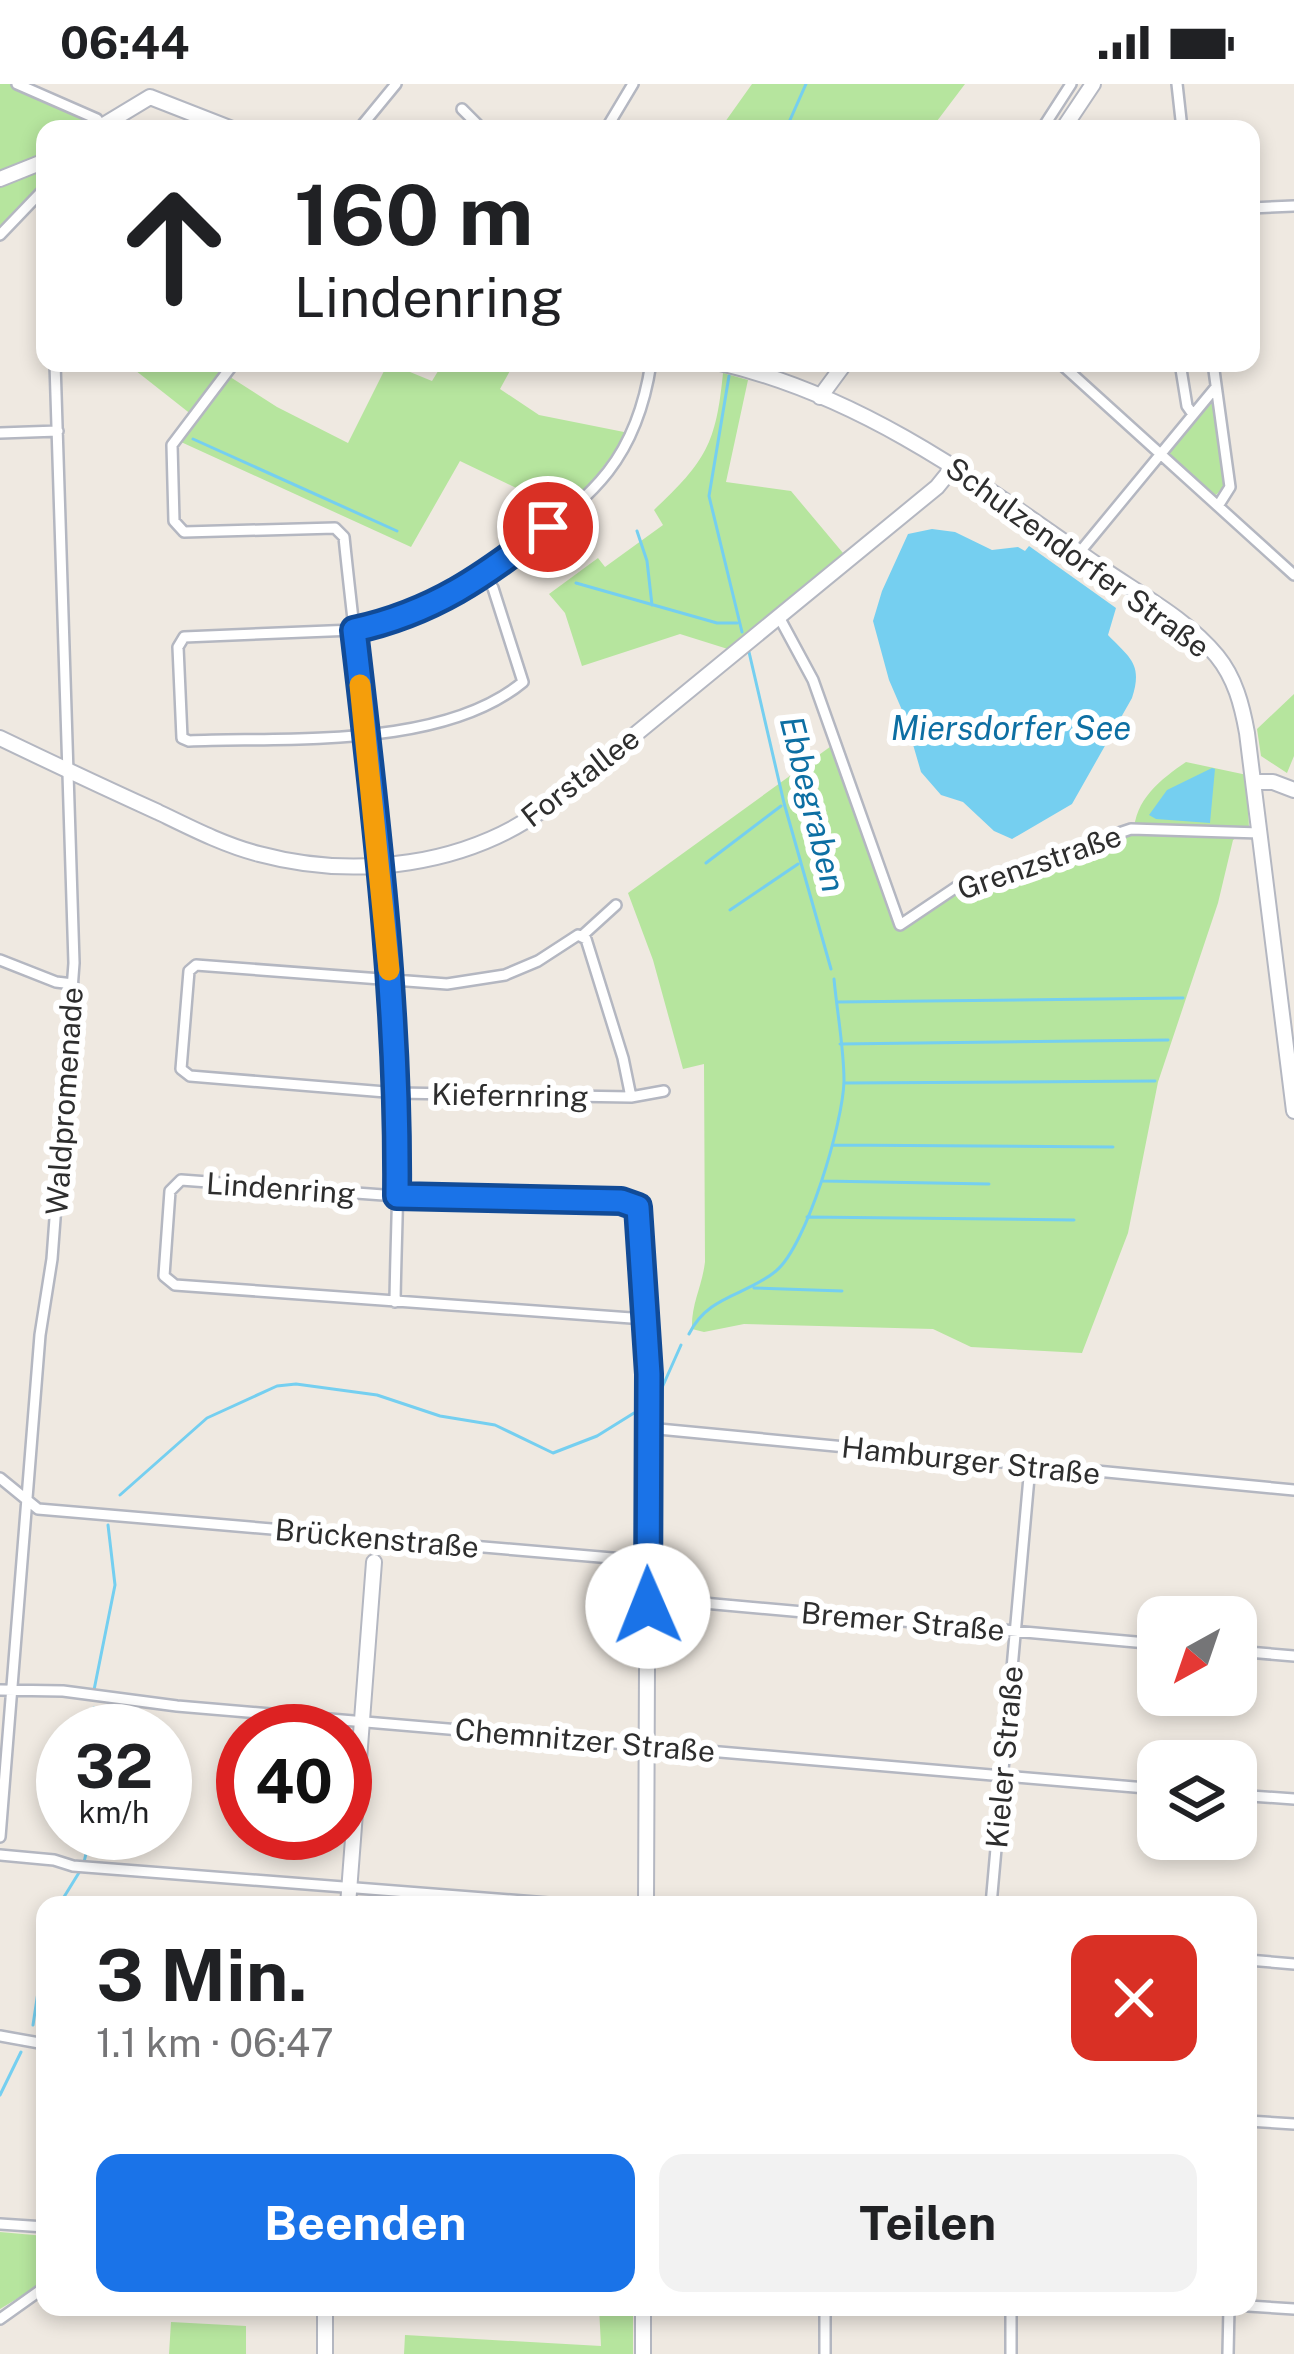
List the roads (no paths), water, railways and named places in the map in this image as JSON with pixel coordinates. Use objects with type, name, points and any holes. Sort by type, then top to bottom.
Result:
[{"type":"street","points":[[17,84],[97,120]]},
{"type":"street","points":[[366,120],[396,84]]},
{"type":"street","points":[[611,120],[633,84]]},
{"type":"street","points":[[1048,120],[1071,84]]},
{"type":"street","points":[[1069,120],[1093,84]]},
{"type":"street","points":[[1177,84],[1181,120]]},
{"type":"street","points":[[112,120],[156,91],[205,120]]},
{"type":"street","points":[[462,110],[473,120]]},
{"type":"street","points":[[0,179],[36,165]]},
{"type":"street","points":[[0,235],[36,197]]},
{"type":"street","points":[[1260,208],[1294,206]]},
{"type":"street","name":"Waldpromenade","points":[[0,1837],[6,1689],[16,1638],[40,1334],[53,1250],[73,984],[55,372]]},
{"type":"street","points":[[227,372],[172,446],[177,529],[341,531],[380,865],[398,1093],[395,1302]]},
{"type":"street","points":[[485,577],[493,588],[523,682],[464,713],[366,734],[189,742],[181,735],[178,647],[184,638],[354,630],[426,608],[485,577],[604,480],[640,418],[649,372]]},
{"type":"street","name":"Schulzendorfer Straße","points":[[746,372],[820,397],[899,433],[954,466],[1186,628],[1217,656],[1240,699],[1281,963],[1294,1112]]},
{"type":"street","points":[[820,397],[838,372]]},
{"type":"street","points":[[1070,372],[1294,575]]},
{"type":"street","points":[[1181,372],[1186,406],[1192,412]]},
{"type":"street","points":[[1214,372],[1230,487],[1218,506]]},
{"type":"street","points":[[1079,553],[1216,387]]},
{"type":"street","points":[[0,433],[58,431]]},
{"type":"street","name":"Forstallee","points":[[0,738],[260,855],[315,864],[380,865],[458,854],[518,826],[937,487],[954,466]]},
{"type":"street","name":"Grenzstraße","points":[[779,616],[813,680],[900,925],[955,888],[1131,829],[1260,833]]},
{"type":"street","points":[[1254,782],[1294,790]]},
{"type":"street","name":"Kiefernring","points":[[616,905],[583,935],[538,961],[490,979],[447,984],[196,964],[189,970],[181,1069],[190,1076],[398,1093],[646,1097],[664,1091]]},
{"type":"street","name":"Kiefernring","points":[[583,935],[631,1096]]},
{"type":"street","points":[[0,960],[73,984]]},
{"type":"street","name":"Lindenring","points":[[645,1319],[175,1285],[164,1276],[170,1191],[181,1180],[397,1196],[621,1201],[638,1207],[645,1319],[649,1396],[648,1428]]},
{"type":"street","points":[[646,1896],[648,1428]]},
{"type":"street","name":"Hamburger Straße","points":[[648,1428],[1294,1490]]},
{"type":"street","name":"Kieler Straße","points":[[992,1896],[1030,1466]]},
{"type":"street","points":[[0,1478],[28,1503]]},
{"type":"street","name":"Brückenstraße","points":[[28,1503],[38,1509],[647,1561]]},
{"type":"street","points":[[362,1704],[376,1538]]},
{"type":"street","name":"Bremer Straße","points":[[648,1598],[1137,1642]]},
{"type":"street","points":[[3,1635],[16,1638]]},
{"type":"street","points":[[1257,1653],[1294,1656]]},
{"type":"street","name":"Chemnitzer Straße","points":[[6,1689],[216,1709]]},
{"type":"street","name":"Chemnitzer Straße","points":[[372,1723],[1137,1787]]},
{"type":"street","points":[[1257,1796],[1294,1799]]},
{"type":"street","points":[[0,1855],[340,1896]]},
{"type":"street","points":[[349,1896],[352,1860]]},
{"type":"street","points":[[1257,1961],[1294,1964]]},
{"type":"street","points":[[0,2036],[36,2043]]},
{"type":"street","points":[[1257,2122],[1294,2124]]},
{"type":"street","points":[[0,2224],[36,2227]]},
{"type":"street","points":[[0,2319],[36,2293]]},
{"type":"street","points":[[1257,2307],[1294,2309]]},
{"type":"street","points":[[325,2316],[325,2354]]},
{"type":"street","points":[[643,2354],[644,2316]]},
{"type":"street","points":[[825,2316],[825,2354]]},
{"type":"street","points":[[1011,2316],[1011,2354]]},
{"type":"street","points":[[1228,2354],[1229,2316]]},
{"type":"water","name":"Miersdorfer See","points":[[932,529],[955,532],[992,550],[1018,547],[1025,551],[1029,546],[1116,608],[1108,635],[1135,669],[1132,698],[1072,804],[1012,839],[994,831],[963,802],[941,795],[921,772],[873,621],[908,534]]},
{"type":"water","points":[[1212,768],[1210,823],[1149,815],[1167,790]]},
{"type":"waterway","name":"Ebbegraben","points":[[790,120],[806,84]]},
{"type":"waterway","name":"Ebbegraben","points":[[729,376],[709,496],[742,632]]},
{"type":"waterway","points":[[193,439],[397,531]]},
{"type":"waterway","points":[[637,531],[647,561],[652,605]]},
{"type":"waterway","points":[[576,583],[717,623],[737,623]]},
{"type":"waterway","name":"Ebbegraben","points":[[749,652],[784,803],[831,969]]},
{"type":"waterway","points":[[706,863],[781,806]]},
{"type":"waterway","points":[[730,910],[798,864]]},
{"type":"waterway","name":"Ebbegraben","points":[[689,1334],[706,1311],[776,1271],[811,1211],[830,1153],[844,1081],[834,979]]},
{"type":"waterway","points":[[837,1002],[1183,998]]},
{"type":"waterway","points":[[840,1044],[1168,1040]]},
{"type":"waterway","points":[[845,1083],[1155,1081]]},
{"type":"waterway","points":[[833,1145],[1113,1147]]},
{"type":"waterway","points":[[823,1181],[989,1184]]},
{"type":"waterway","points":[[807,1217],[1074,1220]]},
{"type":"waterway","points":[[754,1288],[842,1291]]},
{"type":"waterway","name":"Ebbegraben","points":[[661,1390],[681,1345]]},
{"type":"waterway","name":"Ebbegraben","points":[[120,1495],[207,1418],[277,1386],[296,1384],[377,1395],[440,1416],[495,1425],[553,1453],[597,1436],[634,1413]]},
{"type":"waterway","name":"Ebbegraben","points":[[94,1690],[115,1585],[108,1525]]},
{"type":"waterway","name":"Ebbegraben","points":[[65,1896],[80,1871]]},
{"type":"waterway","name":"Ebbegraben","points":[[33,2025],[36,2005]]},
{"type":"waterway","name":"Ebbegraben","points":[[0,2095],[21,2052]]}]
